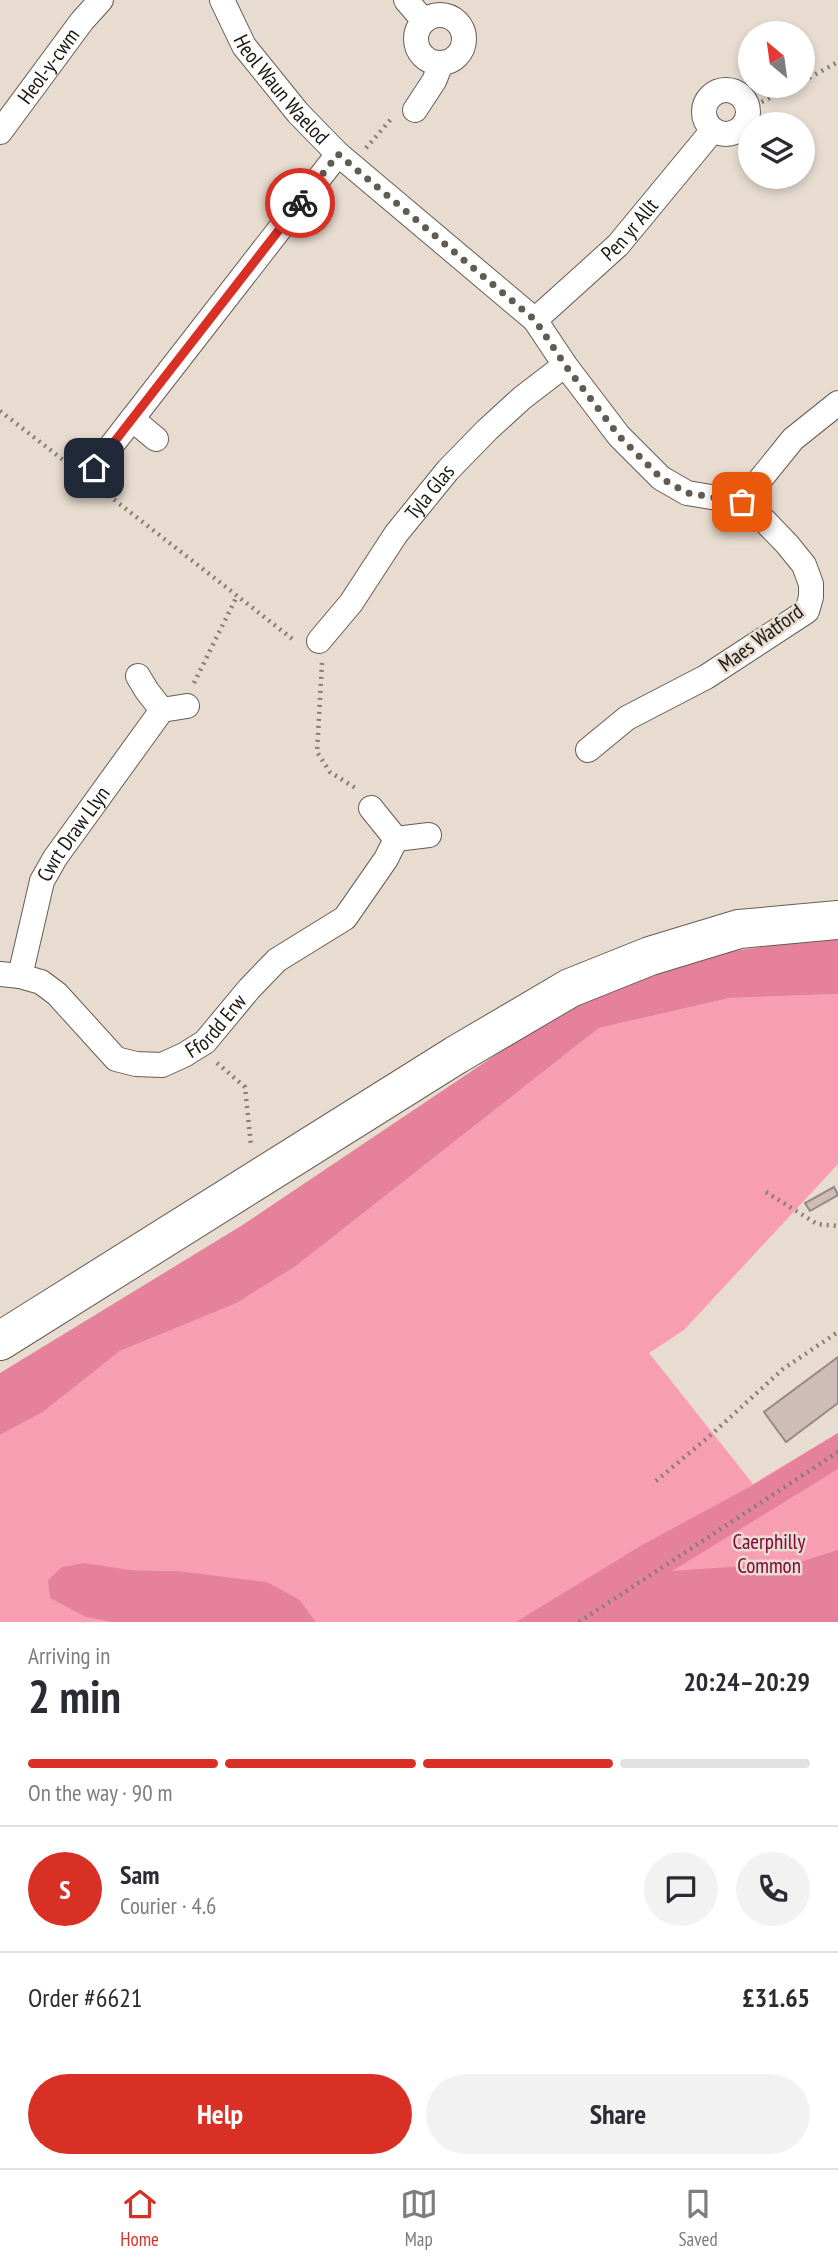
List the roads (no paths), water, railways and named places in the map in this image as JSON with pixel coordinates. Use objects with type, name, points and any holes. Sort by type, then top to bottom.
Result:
[{"type":"main road","points":[[0,1341],[456,1055],[570,988],[650,956],[739,929],[838,920]]},
{"type":"street","name":"Heol-y-cwm","points":[[0,132],[100,0]]},
{"type":"street","name":"Heol Waun Waelod","points":[[222,0],[244,46],[298,113],[345,159],[535,320],[619,436],[661,478],[687,493],[742,502]]},
{"type":"street","points":[[406,0],[424,21]]},
{"type":"street","points":[[436,15],[453,18],[461,25],[464,35],[464,45],[459,54],[451,61],[441,64],[424,57],[415,39],[424,21],[436,15]]},
{"type":"street","points":[[415,110],[435,81],[441,64]]},
{"type":"street","points":[[735,91],[742,95],[749,108],[746,123],[734,133],[719,133],[713,130],[708,125],[704,111],[705,103],[714,92],[735,91]]},
{"type":"street","name":"Pen yr Allt","points":[[535,320],[618,244],[713,130]]},
{"type":"street","points":[[88,475],[345,159]]},
{"type":"street","name":"Tyla Glas","points":[[319,641],[351,603],[396,534],[448,470],[522,398],[565,365]]},
{"type":"street","points":[[742,502],[802,430],[838,403]]},
{"type":"street","points":[[132,419],[156,439]]},
{"type":"street","name":"Maes Watford","points":[[588,750],[627,718],[706,677],[807,611],[811,584],[804,565],[772,528],[742,502]]},
{"type":"street","points":[[138,676],[146,691],[162,710],[187,706]]},
{"type":"street","name":"Cwrt Draw Llyn","points":[[10,975],[42,881],[54,858],[162,710]]},
{"type":"street","points":[[371,808],[396,839],[429,835]]},
{"type":"street","name":"Ffordd Erw","points":[[10,975],[41,982],[57,994],[116,1059],[136,1064],[162,1065],[205,1042],[277,960],[345,918],[386,859],[396,839]]},
{"type":"park label","name":"Caerphilly Common","points":[[769,1554]]}]
